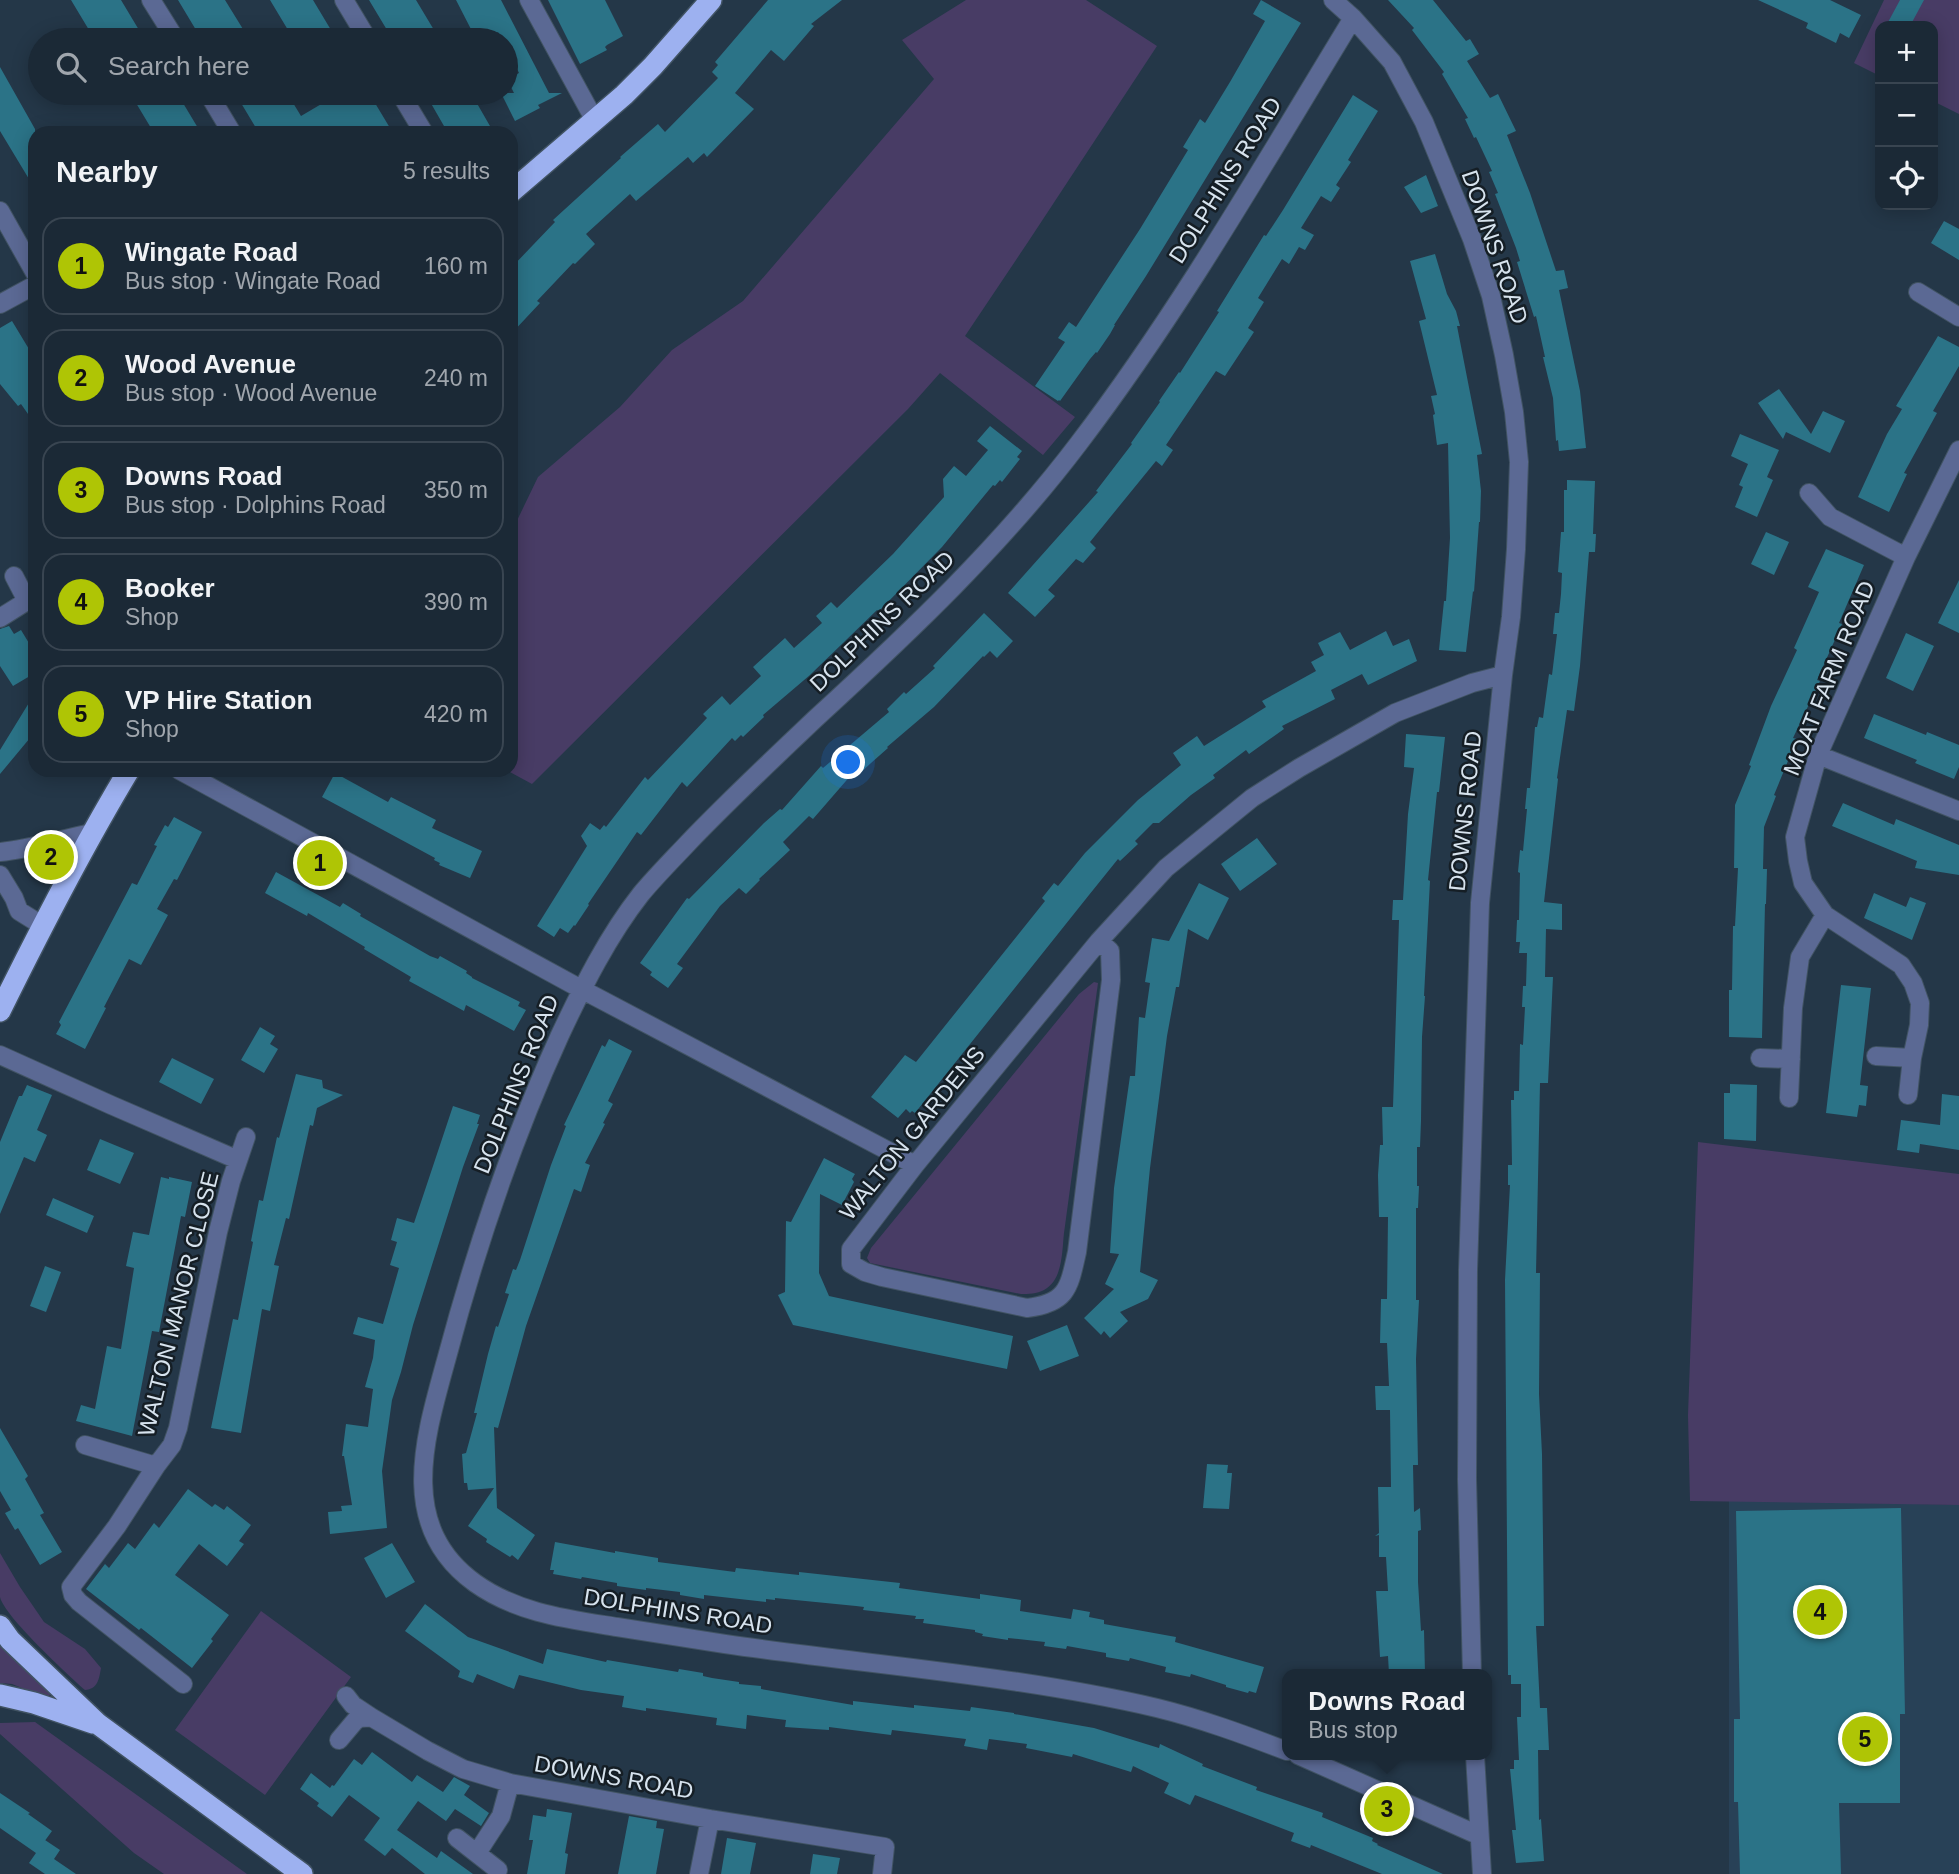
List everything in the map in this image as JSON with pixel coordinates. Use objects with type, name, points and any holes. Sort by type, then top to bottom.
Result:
[{"type":"highway","points":[[518,186],[624,95],[711,0]]},
{"type":"highway","points":[[0,1011],[92,833],[126,777]]},
{"type":"highway","points":[[0,1626],[10,1640],[98,1724],[302,1874]]},
{"type":"highway","points":[[0,1695],[98,1724]]},
{"type":"street","points":[[152,0],[169,28]]},
{"type":"street","points":[[344,0],[361,28]]},
{"type":"street","points":[[529,0],[594,119]]},
{"type":"street","name":"DOWNS ROAD","points":[[1333,0],[1392,62],[1424,122],[1472,239],[1491,296],[1514,412],[1519,462],[1511,617],[1480,903],[1468,1269],[1467,1479],[1472,1669]]},
{"type":"street","name":"DOLPHINS ROAD","points":[[1282,1749],[1226,1728],[1166,1710],[1097,1695],[557,1618],[505,1602],[468,1578],[442,1552],[428,1522],[423,1487],[425,1450],[439,1383],[503,1176],[536,1087],[581,989],[622,920],[643,891],[738,791],[922,620],[995,545],[1078,445],[1198,270],[1353,19]]},
{"type":"street","points":[[215,105],[228,126]]},
{"type":"street","points":[[407,105],[420,126]]},
{"type":"street","points":[[0,211],[28,261]]},
{"type":"street","points":[[0,304],[28,289]]},
{"type":"street","points":[[1918,292],[1959,317]]},
{"type":"street","name":"MOAT FARM ROAD","points":[[1909,1095],[1920,1003],[1913,983],[1901,965],[1825,915],[1802,883],[1795,837],[1818,755],[1906,557],[1959,450]]},
{"type":"street","points":[[1809,493],[1830,517],[1906,557]]},
{"type":"street","points":[[14,576],[28,601]]},
{"type":"street","points":[[0,618],[28,607]]},
{"type":"street","name":"WALTON GARDENS","points":[[1099,941],[1110,951],[1111,980],[1077,1252],[1069,1286],[1045,1306],[1027,1308],[881,1277],[851,1264],[851,1249],[915,1164],[1099,941],[1166,868],[1252,798],[1395,713],[1472,683],[1503,675]]},
{"type":"street","points":[[1818,755],[1959,811]]},
{"type":"street","points":[[192,777],[581,989],[915,1164]]},
{"type":"street","points":[[0,852],[92,833]]},
{"type":"street","points":[[0,875],[19,911],[43,926]]},
{"type":"street","points":[[1789,1097],[1793,1008],[1800,957],[1825,915]]},
{"type":"street","name":"WALTON MANOR CLOSE","points":[[0,1055],[238,1160]]},
{"type":"street","points":[[1876,1056],[1912,1058]]},
{"type":"street","points":[[1760,1058],[1791,1059]]},
{"type":"street","name":"WALTON MANOR CLOSE","points":[[183,1684],[79,1602],[71,1587],[172,1446],[218,1232],[246,1137]]},
{"type":"street","points":[[85,1446],[160,1462]]},
{"type":"street","name":"DOWNS ROAD","points":[[346,1696],[353,1705],[372,1717],[463,1769],[510,1783],[884,1847],[882,1874]]},
{"type":"street","points":[[339,1740],[355,1721],[372,1717]]},
{"type":"street","points":[[1309,1760],[1479,1835]]},
{"type":"street","points":[[1475,1760],[1482,1874]]},
{"type":"street","name":"DOWNS ROAD","points":[[477,1853],[500,1816],[510,1783]]},
{"type":"street","name":"DOWNS ROAD","points":[[699,1874],[710,1819]]},
{"type":"street","points":[[457,1838],[498,1870]]},
{"type":"shaded area","points":[[966,0],[1086,0],[1157,46],[965,336],[1075,417],[1043,455],[940,373],[908,409],[532,784],[518,776],[518,518],[538,477],[620,407],[672,350],[743,301],[934,79],[902,40]]},
{"type":"shaded area","points":[[1884,0],[1959,0],[1959,114],[1938,104],[1938,21],[1875,21],[1875,74],[1854,63]]},
{"type":"shaded area","points":[[1094,982],[1098,983],[1062,1256],[1055,1279],[1044,1290],[1021,1294],[870,1263],[867,1258],[871,1248],[1079,994]]},
{"type":"shaded area","points":[[1698,1142],[1959,1174],[1959,1505],[1690,1501],[1688,1415]]},
{"type":"shaded area","points":[[1729,1500],[1959,1505],[1959,1874],[1729,1874]]},
{"type":"shaded area","points":[[0,1553],[44,1622],[85,1649],[101,1668],[93,1688],[85,1690],[24,1631],[4,1606],[0,1597]]},
{"type":"shaded area","points":[[261,1611],[351,1677],[265,1795],[175,1730]]},
{"type":"shaded area","points":[[0,1640],[49,1692],[47,1698],[12,1684],[0,1683]]},
{"type":"shaded area","points":[[35,1722],[247,1874],[164,1874],[134,1853],[0,1734],[0,1723]]},
{"type":"building","points":[[71,0],[121,0],[138,28],[88,28]]},
{"type":"building","points":[[178,0],[225,0],[242,28],[195,28]]},
{"type":"building","points":[[270,0],[313,0],[330,28],[287,28]]},
{"type":"building","points":[[369,0],[416,0],[433,28],[386,28]]},
{"type":"building","points":[[456,0],[501,0],[515,28],[470,28]]},
{"type":"building","points":[[548,0],[605,0],[623,36],[607,45],[607,50],[580,64]]},
{"type":"building","points":[[768,0],[842,0],[811,24],[814,26],[784,61],[771,50],[735,93],[754,109],[707,157],[704,153],[693,163],[688,157],[636,201],[630,194],[586,234],[595,244],[537,301],[540,303],[518,327],[518,261],[555,222],[553,220],[620,157],[658,124],[665,132],[718,78],[712,72],[718,65],[715,62]]},
{"type":"building","points":[[1261,0],[1301,23],[1110,334],[1058,401],[1035,386],[1065,342],[1058,338],[1069,322],[1076,327],[1188,150],[1183,147],[1200,119],[1205,123],[1230,82],[1265,21],[1253,14]]},
{"type":"building","points":[[1388,0],[1433,0],[1466,41],[1470,39],[1479,54],[1467,61],[1490,98],[1498,94],[1516,131],[1507,135],[1556,271],[1564,270],[1568,288],[1559,290],[1580,391],[1586,448],[1559,451],[1553,398],[1536,316],[1534,317],[1517,262],[1520,261],[1516,248],[1495,194],[1498,193],[1489,172],[1492,171],[1465,119],[1468,118],[1442,74],[1444,72],[1412,30],[1414,28]]},
{"type":"building","points":[[1758,0],[1830,0],[1861,15],[1849,38],[1840,33],[1836,43],[1806,28],[1808,23]]},
{"type":"building","points":[[1900,0],[1924,0],[1913,21],[1889,21]]},
{"type":"building","points":[[518,33],[549,93],[562,93],[515,121],[507,105],[518,105]]},
{"type":"building","points":[[0,67],[33,126],[28,126],[28,177],[0,131]]},
{"type":"building","points":[[1353,95],[1378,111],[1348,160],[1351,162],[1336,185],[1340,188],[1331,202],[1321,196],[1301,228],[1314,235],[1305,250],[1299,247],[1289,264],[1282,259],[1258,298],[1264,302],[1248,328],[1254,332],[1225,376],[1216,371],[1166,445],[1173,450],[1162,466],[1156,461],[1090,542],[1096,548],[1083,563],[1076,559],[1048,590],[1055,596],[1035,617],[1008,593],[1098,492],[1096,491],[1132,444],[1219,312],[1217,311]]},
{"type":"building","points":[[137,105],[184,105],[197,126],[150,126]]},
{"type":"building","points":[[242,105],[294,105],[301,116],[320,105],[376,105],[389,126],[255,126]]},
{"type":"building","points":[[432,105],[478,105],[490,126],[444,126]]},
{"type":"building","points":[[1426,175],[1438,206],[1421,213],[1404,187]]},
{"type":"building","points":[[1944,221],[1959,229],[1959,260],[1931,243]]},
{"type":"building","points":[[1435,254],[1460,326],[1457,326],[1482,454],[1477,455],[1481,491],[1480,522],[1466,652],[1439,650],[1446,601],[1450,538],[1448,443],[1437,445],[1431,396],[1437,395],[1419,321],[1426,319],[1410,261]]},
{"type":"building","points":[[12,321],[28,347],[28,414],[0,384],[0,328]]},
{"type":"building","points":[[1938,336],[1959,347],[1959,366],[1933,411],[1937,413],[1904,473],[1907,474],[1889,512],[1858,497],[1887,434],[1902,409],[1896,406]]},
{"type":"building","points":[[1779,389],[1811,434],[1823,411],[1845,421],[1830,453],[1786,432],[1783,439],[1758,403]]},
{"type":"building","points":[[990,426],[1022,451],[1017,457],[1020,459],[1002,482],[1000,480],[993,485],[942,547],[879,611],[763,715],[743,737],[741,735],[735,741],[732,738],[687,787],[682,782],[641,835],[637,832],[568,933],[560,928],[554,937],[537,926],[587,846],[581,836],[590,823],[600,830],[604,825],[606,827],[645,777],[648,780],[707,718],[703,714],[722,696],[730,705],[761,676],[753,667],[785,638],[794,648],[822,623],[816,616],[831,602],[837,608],[893,554],[944,497],[943,479],[954,466],[966,476],[988,450],[977,441]]},
{"type":"building","points":[[1740,434],[1779,450],[1767,477],[1773,480],[1757,517],[1735,507],[1743,487],[1739,485],[1748,464],[1731,456]]},
{"type":"building","points":[[1567,480],[1595,481],[1593,534],[1596,534],[1595,552],[1589,552],[1574,711],[1567,710],[1557,778],[1544,902],[1562,904],[1562,930],[1546,929],[1545,977],[1553,977],[1548,1083],[1540,1083],[1536,1273],[1540,1273],[1539,1394],[1544,1626],[1536,1626],[1540,1708],[1547,1708],[1549,1750],[1538,1750],[1539,1820],[1541,1819],[1544,1861],[1516,1863],[1512,1830],[1516,1830],[1510,1769],[1514,1769],[1514,1760],[1519,1760],[1517,1717],[1521,1717],[1521,1684],[1511,1684],[1511,1675],[1508,1675],[1505,1280],[1510,1185],[1508,1165],[1512,1165],[1511,1100],[1514,1100],[1514,1091],[1519,1091],[1520,1044],[1523,1045],[1525,1007],[1522,1007],[1523,986],[1526,986],[1527,953],[1519,953],[1520,942],[1516,942],[1519,920],[1518,872],[1520,850],[1523,851],[1535,727],[1539,717],[1543,718],[1549,674],[1552,675],[1557,634],[1553,634],[1555,613],[1559,613],[1561,594],[1562,573],[1558,572]]},
{"type":"building","points":[[1766,532],[1789,542],[1774,575],[1751,564]]},
{"type":"building","points":[[1826,549],[1864,565],[1817,680],[1820,681],[1793,738],[1797,739],[1764,827],[1763,869],[1767,869],[1762,1038],[1729,1037],[1729,990],[1732,990],[1733,926],[1738,868],[1734,868],[1735,805],[1771,706],[1797,650],[1794,648],[1819,592],[1808,587]]},
{"type":"building","points":[[1959,580],[1959,633],[1938,623]]},
{"type":"building","points":[[984,613],[1013,641],[997,658],[990,651],[983,656],[934,707],[855,778],[852,774],[813,819],[809,816],[783,842],[790,850],[746,894],[739,888],[720,906],[677,964],[683,968],[668,988],[650,975],[652,972],[640,963],[687,898],[689,899],[764,823],[782,810],[821,766],[823,768],[889,712],[887,709],[904,692],[906,694],[935,668],[933,666]]},
{"type":"building","points":[[9,626],[14,634],[21,630],[28,642],[28,677],[13,686],[0,666],[0,629]]},
{"type":"building","points":[[1386,631],[1393,646],[1409,639],[1417,661],[1368,685],[1362,674],[1331,690],[1335,699],[1282,726],[1284,729],[1249,754],[1246,750],[1159,823],[1153,823],[1135,841],[1138,844],[1120,861],[1118,859],[915,1113],[906,1109],[898,1118],[871,1097],[905,1055],[916,1062],[1045,901],[1042,898],[1054,883],[1058,886],[1085,853],[1138,800],[1181,765],[1173,753],[1197,736],[1204,746],[1266,707],[1262,701],[1316,671],[1311,662],[1324,655],[1318,643],[1340,632],[1350,650]]},
{"type":"building","points":[[1906,633],[1934,646],[1913,691],[1886,678]]},
{"type":"building","points":[[28,704],[28,740],[0,774],[0,750]]},
{"type":"building","points":[[1874,714],[1959,745],[1959,767],[1954,779],[1864,738]]},
{"type":"building","points":[[1406,734],[1445,737],[1428,880],[1420,1147],[1417,1147],[1418,1465],[1413,1465],[1414,1512],[1420,1508],[1418,1582],[1421,1631],[1424,1630],[1425,1669],[1389,1669],[1388,1656],[1380,1657],[1376,1591],[1388,1591],[1386,1557],[1379,1557],[1379,1535],[1375,1536],[1379,1533],[1378,1487],[1391,1487],[1390,1410],[1376,1410],[1375,1386],[1389,1386],[1387,1343],[1380,1343],[1381,1299],[1387,1299],[1388,1217],[1379,1217],[1378,1175],[1380,1145],[1383,1145],[1382,1107],[1393,1107],[1399,920],[1392,920],[1393,900],[1403,900],[1408,814],[1414,768],[1404,767]]},
{"type":"building","points":[[333,777],[342,777],[388,802],[391,797],[436,820],[432,828],[482,851],[470,878],[439,865],[435,858],[322,797]]},
{"type":"building","points":[[1843,803],[1894,825],[1896,819],[1959,845],[1959,875],[1915,868],[1917,861],[1832,826]]},
{"type":"building","points":[[174,817],[202,832],[177,880],[174,879],[157,909],[168,915],[154,941],[141,965],[129,959],[85,1049],[56,1034],[61,1025],[59,1022],[132,883],[137,885],[157,846],[154,845],[165,825],[168,827]]},
{"type":"building","points":[[1257,838],[1277,864],[1240,891],[1221,864]]},
{"type":"building","points":[[276,872],[340,907],[343,903],[361,914],[360,916],[430,956],[438,959],[440,956],[467,971],[472,978],[520,1002],[518,1006],[526,1010],[514,1031],[466,1005],[464,1011],[409,981],[411,977],[364,949],[365,947],[308,913],[307,916],[265,893]]},
{"type":"building","points":[[1199,883],[1229,898],[1208,940],[1188,929],[1179,987],[1176,987],[1150,1168],[1140,1272],[1158,1280],[1148,1299],[1120,1312],[1128,1321],[1110,1338],[1104,1331],[1101,1335],[1084,1318],[1114,1289],[1105,1284],[1119,1254],[1110,1253],[1114,1188],[1130,1076],[1135,1076],[1139,1017],[1145,1018],[1150,983],[1145,982],[1152,938],[1169,941]]},
{"type":"building","points":[[1874,893],[1906,907],[1910,897],[1926,903],[1912,940],[1864,918]]},
{"type":"building","points":[[1841,985],[1871,988],[1860,1085],[1868,1086],[1866,1106],[1859,1105],[1857,1117],[1826,1113]]},
{"type":"building","points":[[260,1027],[275,1036],[270,1044],[278,1049],[264,1073],[241,1060]]},
{"type":"building","points":[[609,1039],[632,1051],[608,1101],[613,1104],[603,1123],[605,1124],[585,1163],[590,1165],[581,1192],[574,1189],[526,1326],[498,1428],[494,1427],[497,1508],[535,1535],[518,1560],[486,1542],[487,1539],[468,1526],[494,1488],[468,1490],[467,1483],[464,1483],[462,1454],[466,1453],[488,1354],[509,1294],[505,1293],[513,1269],[516,1270],[520,1260],[566,1126],[564,1125],[602,1045],[605,1047]]},
{"type":"building","points":[[172,1058],[214,1079],[201,1104],[159,1082]]},
{"type":"building","points":[[296,1074],[322,1080],[323,1088],[343,1095],[317,1108],[313,1126],[310,1125],[289,1219],[286,1218],[274,1265],[279,1266],[270,1311],[262,1309],[241,1433],[211,1428],[233,1319],[238,1320],[259,1200],[263,1201],[277,1137],[279,1138]]},
{"type":"building","points":[[1730,1084],[1757,1085],[1756,1141],[1724,1139],[1724,1093],[1730,1093]]},
{"type":"building","points":[[27,1085],[52,1095],[37,1130],[47,1135],[35,1162],[24,1157],[0,1214],[0,1142],[19,1096],[22,1096]]},
{"type":"building","points":[[1942,1094],[1959,1096],[1959,1150],[1920,1144],[1919,1153],[1897,1150],[1901,1120],[1940,1125]]},
{"type":"building","points":[[453,1106],[480,1115],[479,1124],[413,1325],[392,1400],[382,1471],[387,1528],[330,1534],[328,1512],[342,1511],[341,1506],[352,1505],[342,1456],[346,1424],[368,1427],[373,1389],[365,1387],[375,1340],[353,1334],[358,1317],[383,1324],[399,1268],[390,1265],[397,1242],[391,1240],[397,1218],[414,1223]]},
{"type":"building","points":[[100,1139],[134,1153],[120,1184],[87,1170]]},
{"type":"building","points":[[824,1158],[855,1174],[852,1179],[854,1182],[842,1205],[820,1194],[819,1273],[829,1296],[1013,1336],[1007,1369],[793,1325],[778,1295],[785,1292],[786,1221],[791,1222]]},
{"type":"building","points":[[161,1177],[192,1182],[185,1217],[181,1216],[159,1332],[152,1331],[132,1436],[76,1421],[81,1405],[95,1409],[107,1346],[121,1349],[134,1268],[126,1266],[133,1232],[149,1235]]},
{"type":"building","points":[[53,1198],[94,1216],[87,1233],[46,1215]]},
{"type":"building","points":[[45,1266],[61,1272],[46,1312],[30,1306]]},
{"type":"building","points":[[1067,1325],[1079,1356],[1040,1371],[1027,1341]]},
{"type":"building","points":[[0,1428],[28,1476],[25,1479],[44,1513],[40,1515],[62,1552],[40,1565],[18,1528],[15,1530],[5,1513],[11,1510],[0,1491]]},
{"type":"building","points":[[1207,1464],[1228,1465],[1227,1473],[1232,1473],[1229,1509],[1203,1508]]},
{"type":"building","points":[[188,1489],[212,1507],[215,1504],[224,1510],[227,1506],[251,1525],[239,1541],[244,1544],[227,1566],[199,1544],[175,1575],[229,1615],[192,1668],[86,1589],[105,1564],[109,1568],[128,1543],[135,1549],[154,1523],[159,1528]]},
{"type":"building","points":[[1901,1508],[1905,1714],[1900,1714],[1900,1803],[1839,1803],[1841,1874],[1740,1874],[1738,1802],[1734,1802],[1734,1719],[1740,1719],[1736,1511]]},
{"type":"building","points":[[555,1542],[658,1558],[658,1562],[735,1572],[736,1568],[799,1575],[799,1572],[900,1583],[899,1588],[980,1599],[980,1594],[1021,1600],[1020,1611],[1071,1619],[1073,1609],[1090,1612],[1089,1617],[1104,1620],[1104,1624],[1176,1637],[1175,1642],[1264,1667],[1256,1693],[1248,1693],[1191,1674],[1190,1677],[1165,1672],[1166,1667],[1130,1658],[1129,1661],[1106,1657],[1106,1653],[1067,1646],[1066,1649],[1044,1646],[1045,1642],[982,1636],[983,1634],[975,1630],[923,1623],[924,1619],[915,1619],[916,1616],[863,1610],[864,1607],[775,1598],[766,1599],[766,1602],[704,1595],[704,1599],[680,1595],[680,1592],[617,1586],[617,1583],[553,1574],[554,1570],[550,1570]]},
{"type":"building","points":[[392,1543],[415,1582],[386,1598],[364,1558]]},
{"type":"building","points":[[425,1604],[468,1637],[543,1664],[547,1649],[606,1662],[703,1673],[703,1676],[761,1686],[761,1689],[853,1705],[853,1701],[970,1711],[971,1707],[1094,1728],[1159,1748],[1160,1744],[1203,1764],[1202,1766],[1257,1787],[1256,1790],[1323,1813],[1322,1817],[1373,1838],[1372,1841],[1377,1845],[1443,1874],[1382,1874],[1311,1845],[1310,1848],[1291,1841],[1294,1833],[1195,1795],[1190,1805],[1164,1793],[1169,1783],[1133,1766],[1131,1772],[1073,1754],[1072,1757],[1026,1748],[1027,1744],[989,1739],[987,1750],[964,1746],[966,1739],[892,1730],[891,1735],[829,1727],[829,1730],[785,1727],[786,1720],[747,1715],[746,1729],[716,1725],[717,1718],[622,1707],[624,1696],[581,1690],[519,1675],[514,1689],[477,1674],[473,1683],[458,1677],[460,1671],[405,1631]]},
{"type":"building","points":[[372,1752],[412,1782],[417,1775],[443,1792],[454,1777],[470,1786],[464,1795],[489,1813],[481,1826],[455,1809],[446,1821],[418,1801],[397,1830],[437,1858],[441,1851],[473,1874],[425,1874],[392,1848],[385,1856],[364,1840],[380,1818],[349,1795],[332,1817],[300,1789],[311,1773],[330,1788],[334,1786],[354,1759],[362,1765]]},
{"type":"building","points":[[0,1793],[52,1831],[36,1853],[0,1828]]},
{"type":"building","points":[[547,1809],[572,1813],[565,1853],[568,1854],[565,1874],[527,1874],[533,1840],[529,1840],[533,1815],[546,1817]]},
{"type":"building","points":[[629,1816],[657,1821],[656,1828],[664,1829],[656,1874],[618,1874]]},
{"type":"building","points":[[727,1838],[756,1843],[750,1874],[721,1874]]},
{"type":"building","points":[[45,1840],[60,1850],[54,1859],[76,1874],[45,1874],[29,1863]]},
{"type":"building","points":[[813,1854],[840,1858],[837,1874],[810,1874]]},
{"type":"place","name":"Wood Avenue","points":[[51,857]]},
{"type":"place","name":"Wingate Road","points":[[320,863]]},
{"type":"place","name":"Booker","points":[[1820,1612]]},
{"type":"place","name":"VP Hire Station","points":[[1865,1739]]},
{"type":"place","name":"Downs Road","points":[[1387,1809]]}]
